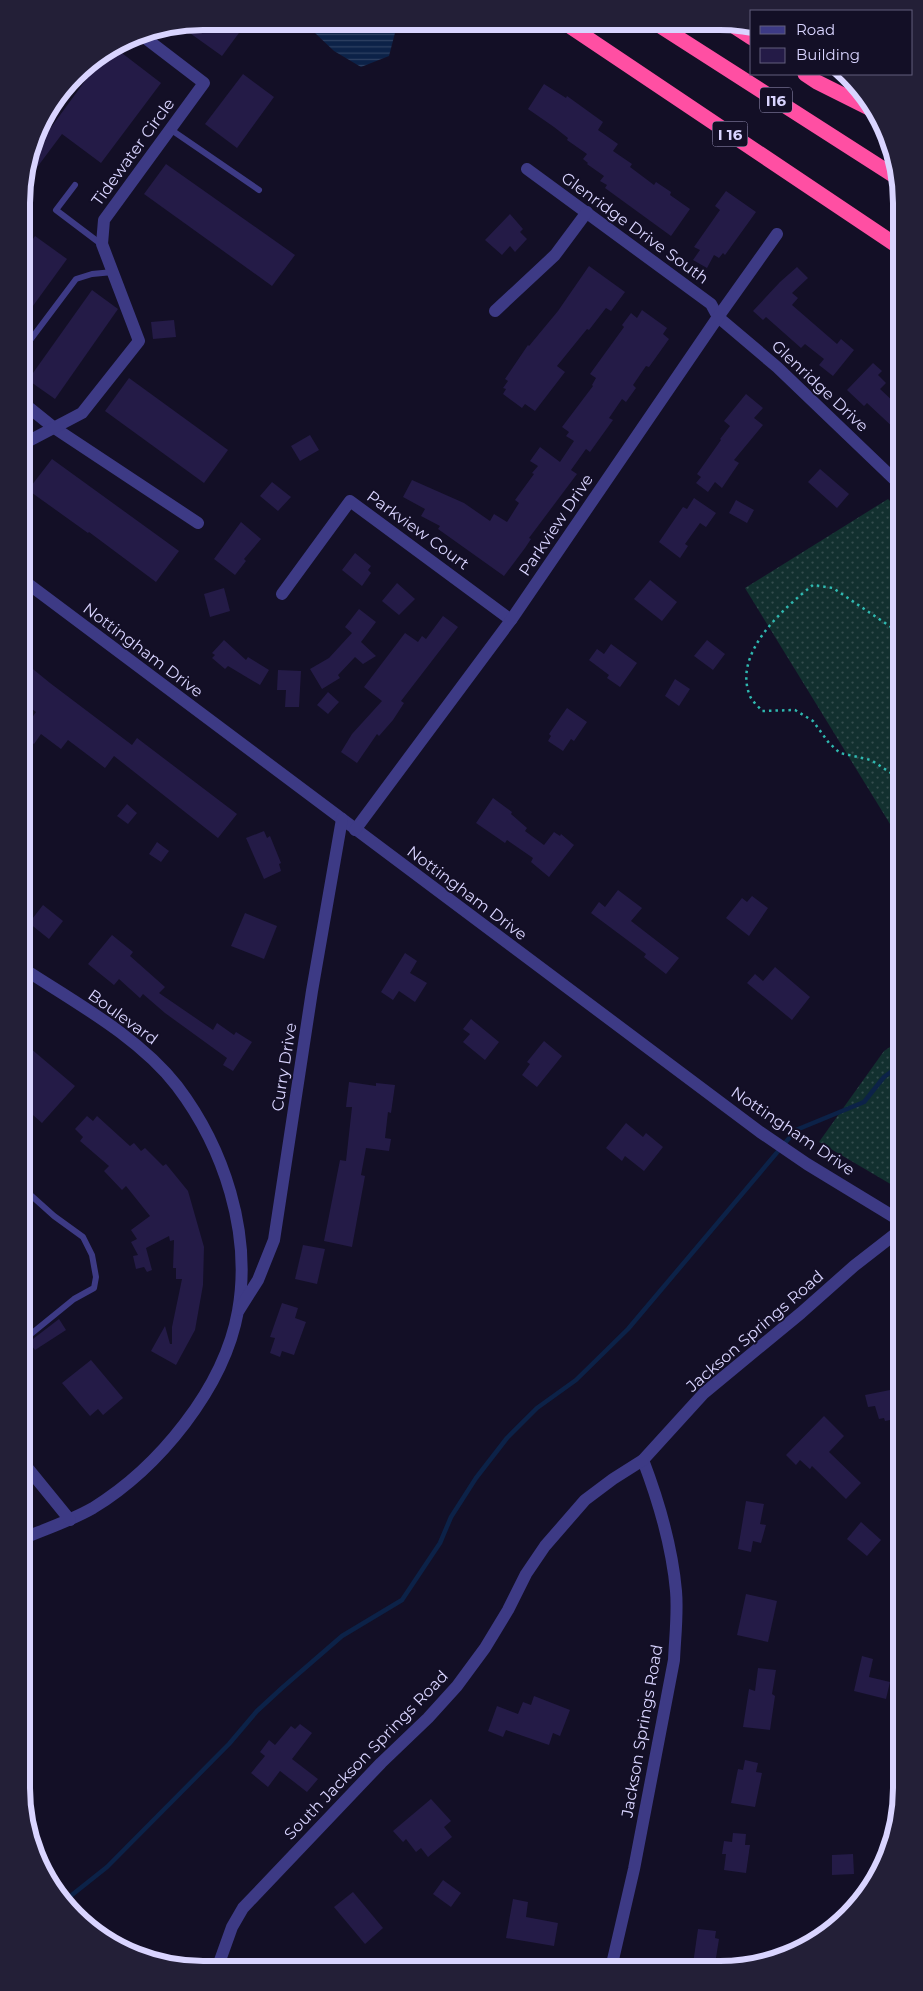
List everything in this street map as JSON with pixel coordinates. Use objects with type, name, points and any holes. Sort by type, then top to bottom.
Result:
[{"type":"highway","name":"I 16","points":[[573,30],[893,243]]},
{"type":"highway","name":"I16","points":[[666,30],[890,172]]},
{"type":"highway","points":[[806,75],[862,104]]},
{"type":"street","name":"Tidewater Circle","points":[[30,440],[82,413],[138,340],[102,244],[104,220],[204,83],[147,39]]},
{"type":"street","name":"Glenridge Drive South","points":[[527,169],[711,304],[718,317]]},
{"type":"street","points":[[495,311],[555,255],[587,212]]},
{"type":"street","name":"Parkview Drive","points":[[355,830],[511,620],[777,234]]},
{"type":"street","name":"Glenridge Drive","points":[[718,317],[777,367],[893,478]]},
{"type":"street","points":[[30,408],[54,427],[198,523]]},
{"type":"street","name":"Parkview Court","points":[[282,594],[350,501],[511,620]]},
{"type":"street","name":"Nottingham Drive","points":[[30,585],[773,1141],[893,1216]]},
{"type":"street","name":"Curry Drive","points":[[238,1312],[258,1280],[274,1240],[312,991],[342,819]]},
{"type":"street","name":"Boulevard","points":[[30,973],[130,1040],[146,1053],[176,1085],[202,1123],[222,1166],[235,1213],[240,1262],[238,1312],[222,1359],[199,1404],[174,1437],[133,1479],[92,1508],[70,1520],[30,1535]]},
{"type":"street","name":"Jackson Springs Road","points":[[613,1961],[634,1868],[674,1660],[676,1593],[672,1560],[653,1486],[643,1460],[704,1393],[801,1313],[854,1266],[893,1236]]},
{"type":"street","name":"South Jackson Springs Road","points":[[220,1961],[232,1927],[242,1908],[457,1686],[486,1648],[526,1574],[566,1520],[585,1500],[643,1460]]},
{"type":"street","points":[[30,1471],[70,1520]]},
{"type":"lane","points":[[170,129],[259,190]]},
{"type":"lane","points":[[75,185],[56,210],[102,244]]},
{"type":"lane","points":[[30,340],[76,279],[92,274],[113,272]]},
{"type":"lane","points":[[30,1194],[54,1216],[83,1237],[92,1256],[96,1277],[94,1288],[74,1299],[30,1335]]},
{"type":"path","points":[[893,628],[833,588],[813,585],[789,604],[772,621],[751,654],[745,678],[750,698],[762,711],[795,710],[813,721],[829,743],[840,753],[871,760],[893,774]]},
{"type":"green space","points":[[888,499],[893,504],[893,829],[745,588]]},
{"type":"green space","points":[[893,1045],[893,1185],[819,1142],[884,1051]]},
{"type":"water","points":[[315,30],[396,30],[389,56],[361,67],[334,51],[315,33]]},
{"type":"building","points":[[241,30],[222,56],[187,31]]},
{"type":"building","points":[[120,51],[161,83],[101,163],[62,134],[32,173],[42,140],[93,70]]},
{"type":"building","points":[[243,74],[274,97],[237,148],[205,124]]},
{"type":"building","points":[[544,84],[566,98],[567,96],[603,122],[598,130],[618,144],[613,151],[632,164],[630,167],[654,185],[656,182],[671,192],[670,195],[690,209],[671,236],[605,188],[607,185],[600,181],[604,176],[583,159],[587,154],[528,109]]},
{"type":"building","points":[[166,164],[295,255],[272,286],[144,194]]},
{"type":"building","points":[[726,191],[756,212],[725,255],[723,253],[719,258],[714,255],[707,268],[693,260],[700,250],[694,247],[720,210],[715,206]]},
{"type":"building","points":[[510,214],[523,229],[520,232],[527,239],[515,252],[510,246],[502,255],[485,240]]},
{"type":"building","points":[[35,236],[67,259],[30,310],[30,243]]},
{"type":"building","points":[[589,266],[625,292],[611,311],[606,308],[557,366],[565,372],[535,411],[525,404],[522,408],[503,394],[506,389],[503,388],[508,381],[505,379],[528,345],[558,311]]},
{"type":"building","points":[[797,267],[808,278],[792,293],[798,298],[792,305],[837,344],[841,339],[854,350],[833,376],[819,365],[824,359],[805,344],[801,348],[766,317],[763,320],[753,311]]},
{"type":"building","points":[[92,290],[118,309],[55,399],[30,381],[30,377]]},
{"type":"building","points":[[642,310],[667,328],[663,334],[669,339],[649,367],[646,366],[633,385],[636,388],[626,402],[622,399],[609,418],[613,420],[590,452],[586,449],[571,470],[577,474],[529,538],[531,539],[504,576],[438,529],[440,526],[421,516],[425,509],[403,497],[412,480],[464,503],[490,521],[494,514],[507,522],[519,503],[515,500],[538,466],[530,461],[540,447],[560,462],[574,441],[566,436],[569,432],[562,427],[593,386],[596,378],[590,374],[624,327],[622,325],[631,313],[637,318]]},
{"type":"building","points":[[174,320],[176,337],[153,339],[151,322]]},
{"type":"building","points":[[873,363],[882,371],[878,375],[886,383],[880,389],[893,401],[893,427],[867,403],[864,406],[847,390]]},
{"type":"building","points":[[129,378],[228,450],[204,483],[105,411]]},
{"type":"building","points":[[746,394],[763,408],[754,418],[763,425],[734,460],[739,463],[722,488],[715,482],[708,492],[696,483],[701,477],[697,474],[730,426],[724,421]]},
{"type":"building","points":[[310,435],[319,450],[300,461],[291,446]]},
{"type":"building","points":[[52,459],[179,551],[156,582],[30,491],[30,487]]},
{"type":"building","points":[[820,469],[849,494],[837,508],[808,482]]},
{"type":"building","points":[[272,482],[291,497],[278,511],[260,496]]},
{"type":"building","points":[[694,498],[716,513],[706,527],[700,523],[685,544],[688,546],[680,558],[659,542],[683,507],[687,509]]},
{"type":"building","points":[[736,500],[754,510],[747,523],[729,513]]},
{"type":"building","points":[[241,522],[261,539],[244,559],[246,561],[235,575],[214,559]]},
{"type":"building","points":[[355,553],[371,566],[368,570],[371,573],[362,586],[342,570]]},
{"type":"building","points":[[650,580],[677,602],[662,621],[634,599]]},
{"type":"building","points":[[397,583],[415,599],[399,615],[382,601]]},
{"type":"building","points":[[224,588],[230,611],[210,617],[204,594]]},
{"type":"building","points":[[359,609],[376,622],[361,642],[376,656],[363,664],[355,657],[338,675],[340,678],[322,689],[310,669],[329,658],[352,633],[345,627]]},
{"type":"building","points":[[443,616],[458,627],[401,701],[404,703],[393,720],[379,736],[377,734],[357,763],[341,752],[352,734],[382,701],[364,687],[405,633],[418,642],[422,636],[426,639]]},
{"type":"building","points":[[224,640],[246,660],[248,657],[269,670],[260,685],[228,666],[225,669],[212,658],[215,655],[212,653]]},
{"type":"building","points":[[707,640],[725,654],[713,670],[694,656]]},
{"type":"building","points":[[611,644],[637,663],[620,687],[607,678],[609,675],[589,660],[597,649],[604,654]]},
{"type":"building","points":[[30,667],[132,745],[137,738],[237,814],[218,838],[114,756],[105,768],[68,740],[61,749],[41,734],[34,744],[30,741],[30,720],[36,712],[30,707]]},
{"type":"building","points":[[278,670],[301,671],[299,707],[285,707],[286,690],[277,690]]},
{"type":"building","points":[[675,679],[690,689],[679,706],[665,696]]},
{"type":"building","points":[[328,692],[339,702],[328,714],[317,705]]},
{"type":"building","points":[[567,708],[587,722],[574,741],[571,739],[563,751],[548,741],[551,736],[549,734]]},
{"type":"building","points":[[493,798],[512,812],[511,814],[527,828],[525,831],[544,845],[554,832],[560,836],[561,834],[574,845],[549,877],[531,862],[533,858],[507,840],[505,843],[476,823]]},
{"type":"building","points":[[127,804],[137,813],[128,824],[117,816]]},
{"type":"building","points":[[264,831],[267,838],[270,836],[281,863],[279,864],[281,871],[264,879],[246,838]]},
{"type":"building","points":[[157,842],[169,851],[161,862],[149,854]]},
{"type":"building","points":[[618,890],[642,908],[631,921],[679,958],[666,974],[644,957],[646,954],[591,913],[599,902],[605,907]]},
{"type":"building","points":[[752,896],[768,908],[749,936],[726,918],[742,898],[747,902]]},
{"type":"building","points":[[43,905],[63,921],[49,939],[30,924]]},
{"type":"building","points":[[245,913],[277,926],[264,959],[231,946]]},
{"type":"building","points":[[112,935],[133,952],[130,956],[165,987],[159,993],[213,1030],[217,1023],[234,1035],[236,1032],[252,1042],[233,1071],[223,1065],[227,1058],[165,1013],[143,994],[140,998],[119,979],[114,985],[88,964]]},
{"type":"building","points":[[405,953],[417,961],[410,973],[427,983],[415,1002],[399,991],[393,1000],[381,992]]},
{"type":"building","points":[[775,967],[810,997],[792,1020],[747,983],[755,974],[763,981]]},
{"type":"building","points":[[471,1019],[499,1042],[485,1060],[463,1042],[470,1034],[463,1029]]},
{"type":"building","points":[[544,1041],[562,1056],[537,1087],[522,1075],[530,1064],[527,1062]]},
{"type":"building","points":[[30,1048],[75,1086],[42,1123],[30,1112],[30,1102],[32,1099],[30,1097]]},
{"type":"building","points":[[349,1082],[376,1086],[376,1083],[395,1085],[391,1113],[388,1112],[385,1138],[391,1139],[389,1151],[366,1148],[361,1175],[365,1176],[352,1247],[324,1241],[340,1160],[346,1161],[352,1107],[346,1107]]},
{"type":"building","points":[[87,1116],[93,1121],[97,1116],[130,1146],[134,1143],[141,1151],[145,1148],[163,1166],[166,1164],[188,1191],[204,1247],[203,1285],[195,1330],[176,1365],[151,1351],[165,1326],[170,1344],[172,1344],[172,1327],[182,1279],[176,1279],[176,1268],[173,1268],[174,1240],[170,1241],[169,1236],[146,1248],[152,1270],[147,1272],[144,1267],[136,1269],[133,1256],[138,1255],[131,1242],[137,1239],[131,1230],[150,1216],[126,1186],[122,1190],[104,1171],[109,1166],[80,1141],[83,1137],[75,1129]]},
{"type":"building","points":[[626,1123],[643,1137],[646,1133],[663,1147],[644,1171],[625,1156],[622,1161],[606,1148]]},
{"type":"building","points":[[303,1245],[325,1249],[317,1284],[295,1279]]},
{"type":"building","points":[[282,1303],[298,1308],[295,1318],[306,1322],[294,1355],[282,1351],[280,1357],[270,1353],[275,1338],[270,1337]]},
{"type":"building","points":[[59,1319],[66,1330],[35,1350],[30,1341]]},
{"type":"building","points":[[91,1360],[123,1398],[103,1415],[98,1409],[90,1416],[62,1383]]},
{"type":"building","points":[[893,1389],[893,1419],[885,1421],[884,1418],[879,1419],[875,1406],[868,1407],[865,1395]]},
{"type":"building","points":[[824,1416],[844,1436],[829,1452],[861,1483],[846,1499],[812,1466],[810,1469],[800,1460],[796,1465],[786,1455]]},
{"type":"building","points":[[746,1501],[764,1504],[760,1524],[766,1525],[761,1543],[753,1541],[751,1552],[738,1549]]},
{"type":"building","points":[[861,1522],[881,1540],[867,1556],[847,1539]]},
{"type":"building","points":[[746,1594],[777,1601],[768,1642],[737,1635]]},
{"type":"building","points":[[862,1656],[873,1659],[869,1677],[890,1682],[886,1699],[854,1691]]},
{"type":"building","points":[[758,1668],[776,1670],[772,1694],[775,1696],[770,1730],[743,1727],[749,1689],[755,1691]]},
{"type":"building","points":[[534,1696],[570,1710],[560,1736],[553,1733],[549,1745],[506,1730],[503,1737],[488,1731],[497,1706],[518,1714],[523,1702],[531,1705]]},
{"type":"building","points":[[300,1724],[312,1733],[292,1759],[318,1779],[307,1792],[280,1771],[268,1787],[251,1773],[265,1756],[260,1752],[269,1740],[275,1745],[291,1726],[295,1729]]},
{"type":"building","points":[[745,1760],[758,1763],[756,1772],[762,1773],[755,1807],[731,1803],[738,1769],[743,1770]]},
{"type":"building","points":[[431,1799],[451,1821],[444,1827],[452,1837],[428,1857],[421,1848],[416,1852],[406,1839],[403,1842],[393,1831]]},
{"type":"building","points":[[733,1833],[746,1834],[745,1845],[750,1845],[746,1873],[724,1870],[726,1854],[722,1854],[724,1841],[732,1842]]},
{"type":"building","points":[[853,1854],[854,1874],[832,1875],[832,1855]]},
{"type":"building","points":[[443,1880],[461,1893],[451,1907],[433,1894]]},
{"type":"building","points":[[353,1892],[383,1928],[365,1944],[334,1907]]},
{"type":"building","points":[[513,1899],[528,1902],[526,1917],[558,1923],[554,1946],[506,1938]]},
{"type":"building","points":[[698,1929],[716,1931],[715,1938],[719,1939],[715,1961],[693,1961]]},
{"type":"waterway","points":[[69,1897],[107,1867],[229,1744],[257,1711],[282,1688],[342,1636],[402,1600],[440,1543],[451,1517],[476,1478],[507,1438],[537,1408],[576,1380],[628,1329],[796,1130],[864,1102],[884,1077],[893,1070]]}]
